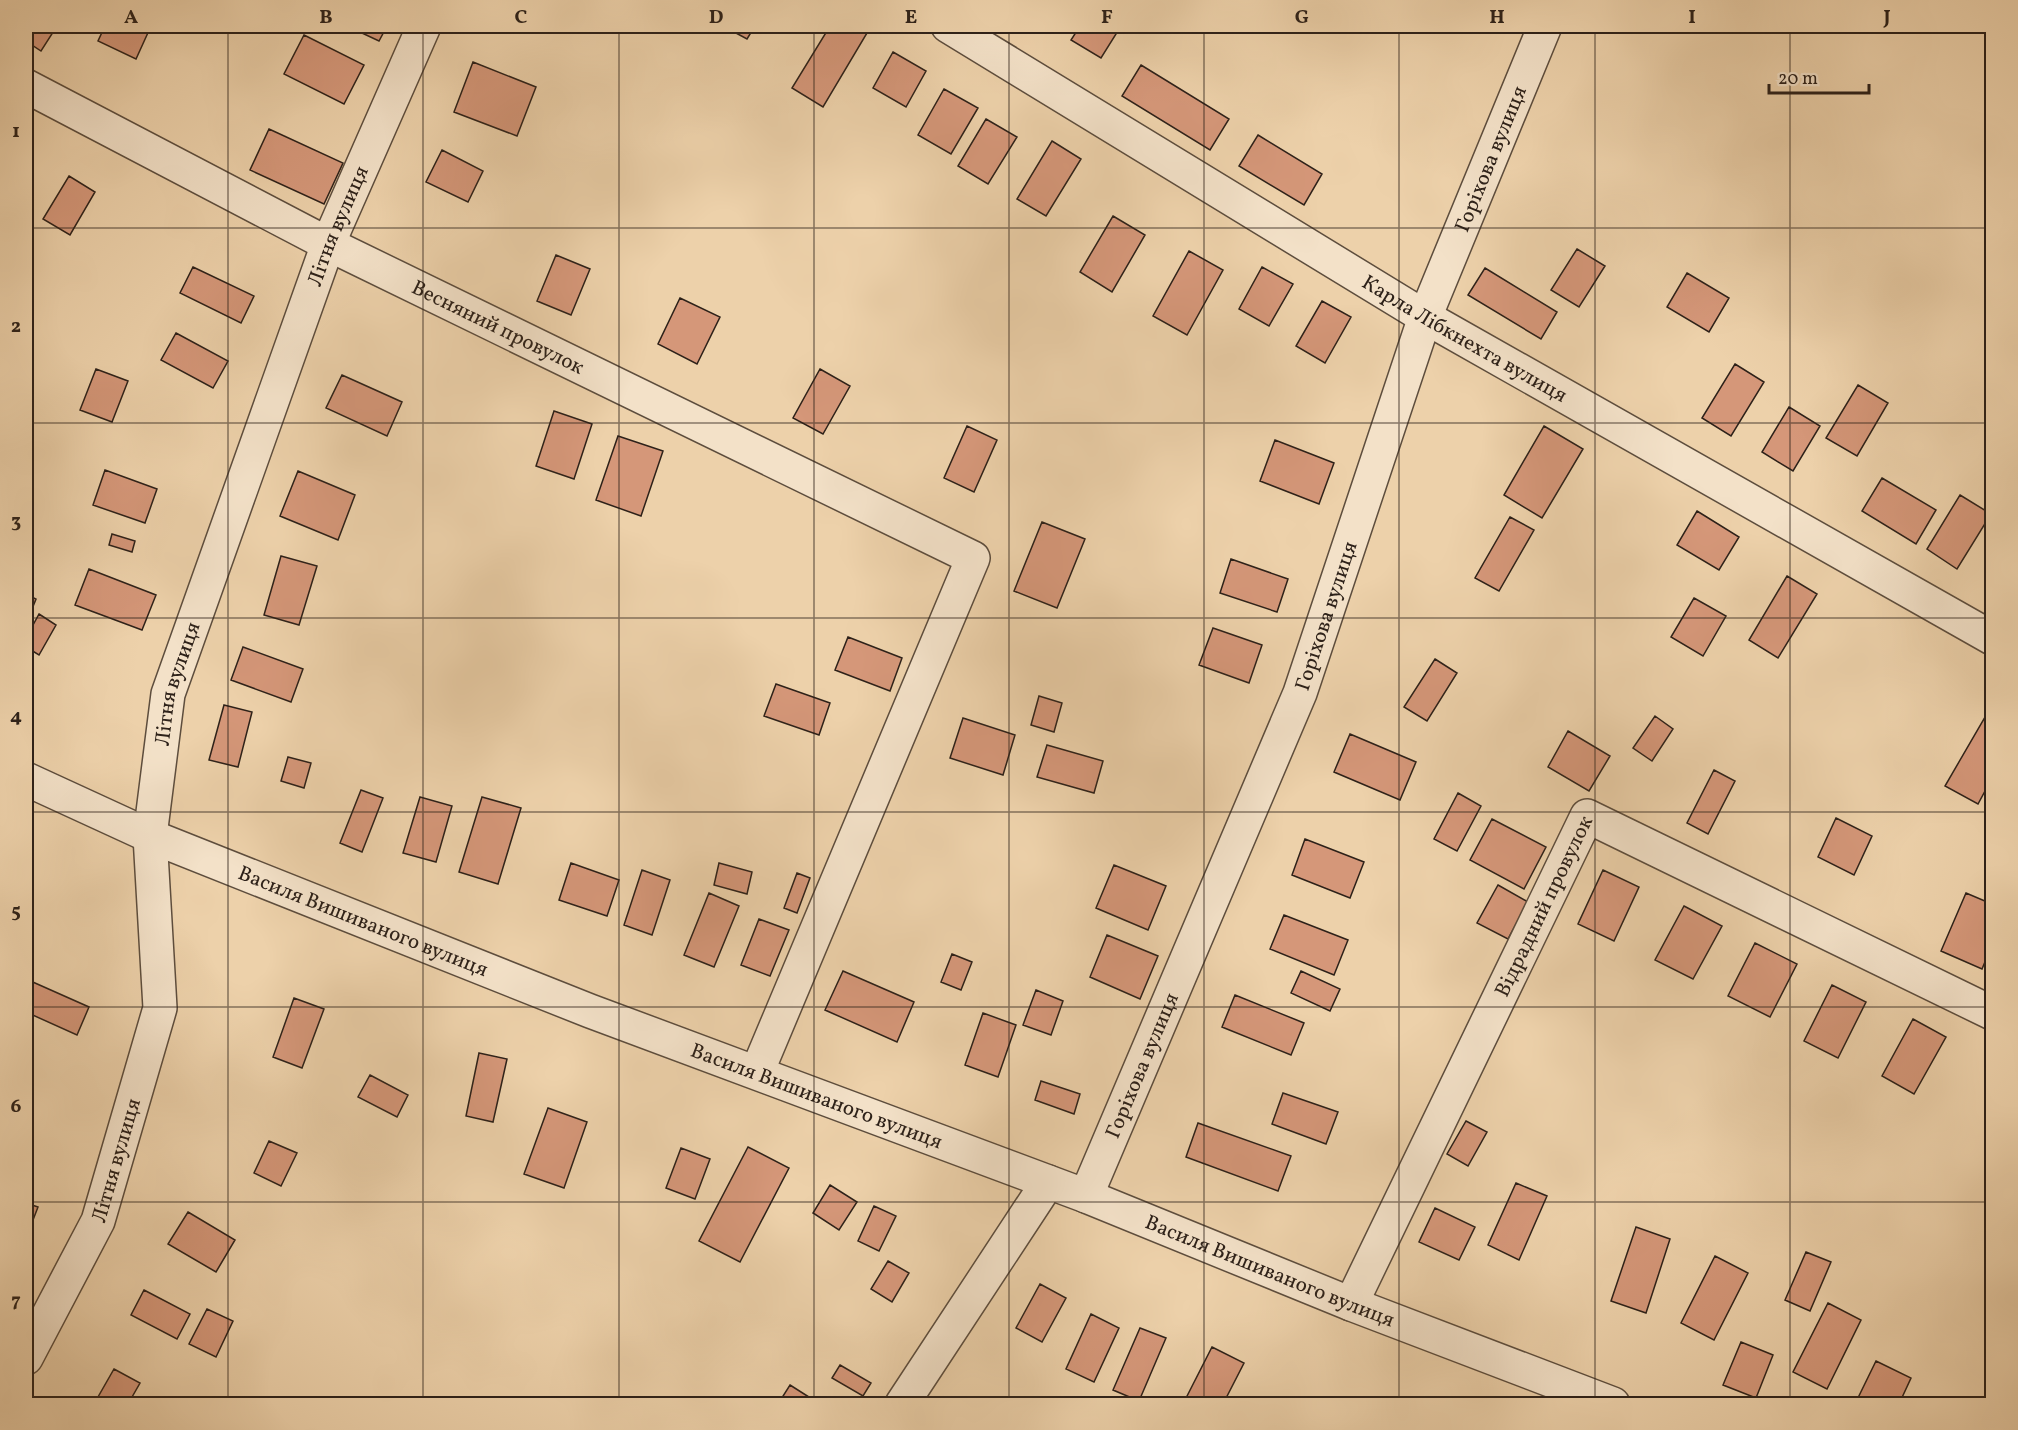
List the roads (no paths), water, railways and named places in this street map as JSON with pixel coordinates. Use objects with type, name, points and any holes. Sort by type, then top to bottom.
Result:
[{"type":"street","name":"Літня вулиця","points":[[26,1358],[98,1221],[160,1008],[150,836],[168,694],[328,244],[424,26]]},
{"type":"street","name":"Карла Лібкнехта вулиця","points":[[948,26],[1425,317],[1992,638]]},
{"type":"street","name":"Горіхова вулиця","points":[[1086,1196],[1300,693],[1425,317],[1545,26]]},
{"type":"street","name":"Весняний провулок","points":[[26,86],[328,244],[973,558],[758,1072]]},
{"type":"street","name":"Василя Вишиваного вулиця","points":[[26,779],[150,836],[590,1011],[1086,1196],[1351,1304],[1613,1404]]},
{"type":"street","name":"Відрадний провулок","points":[[1351,1304],[1587,816],[1992,1013]]},
{"type":"street","points":[[902,1404],[1048,1182]]}]
